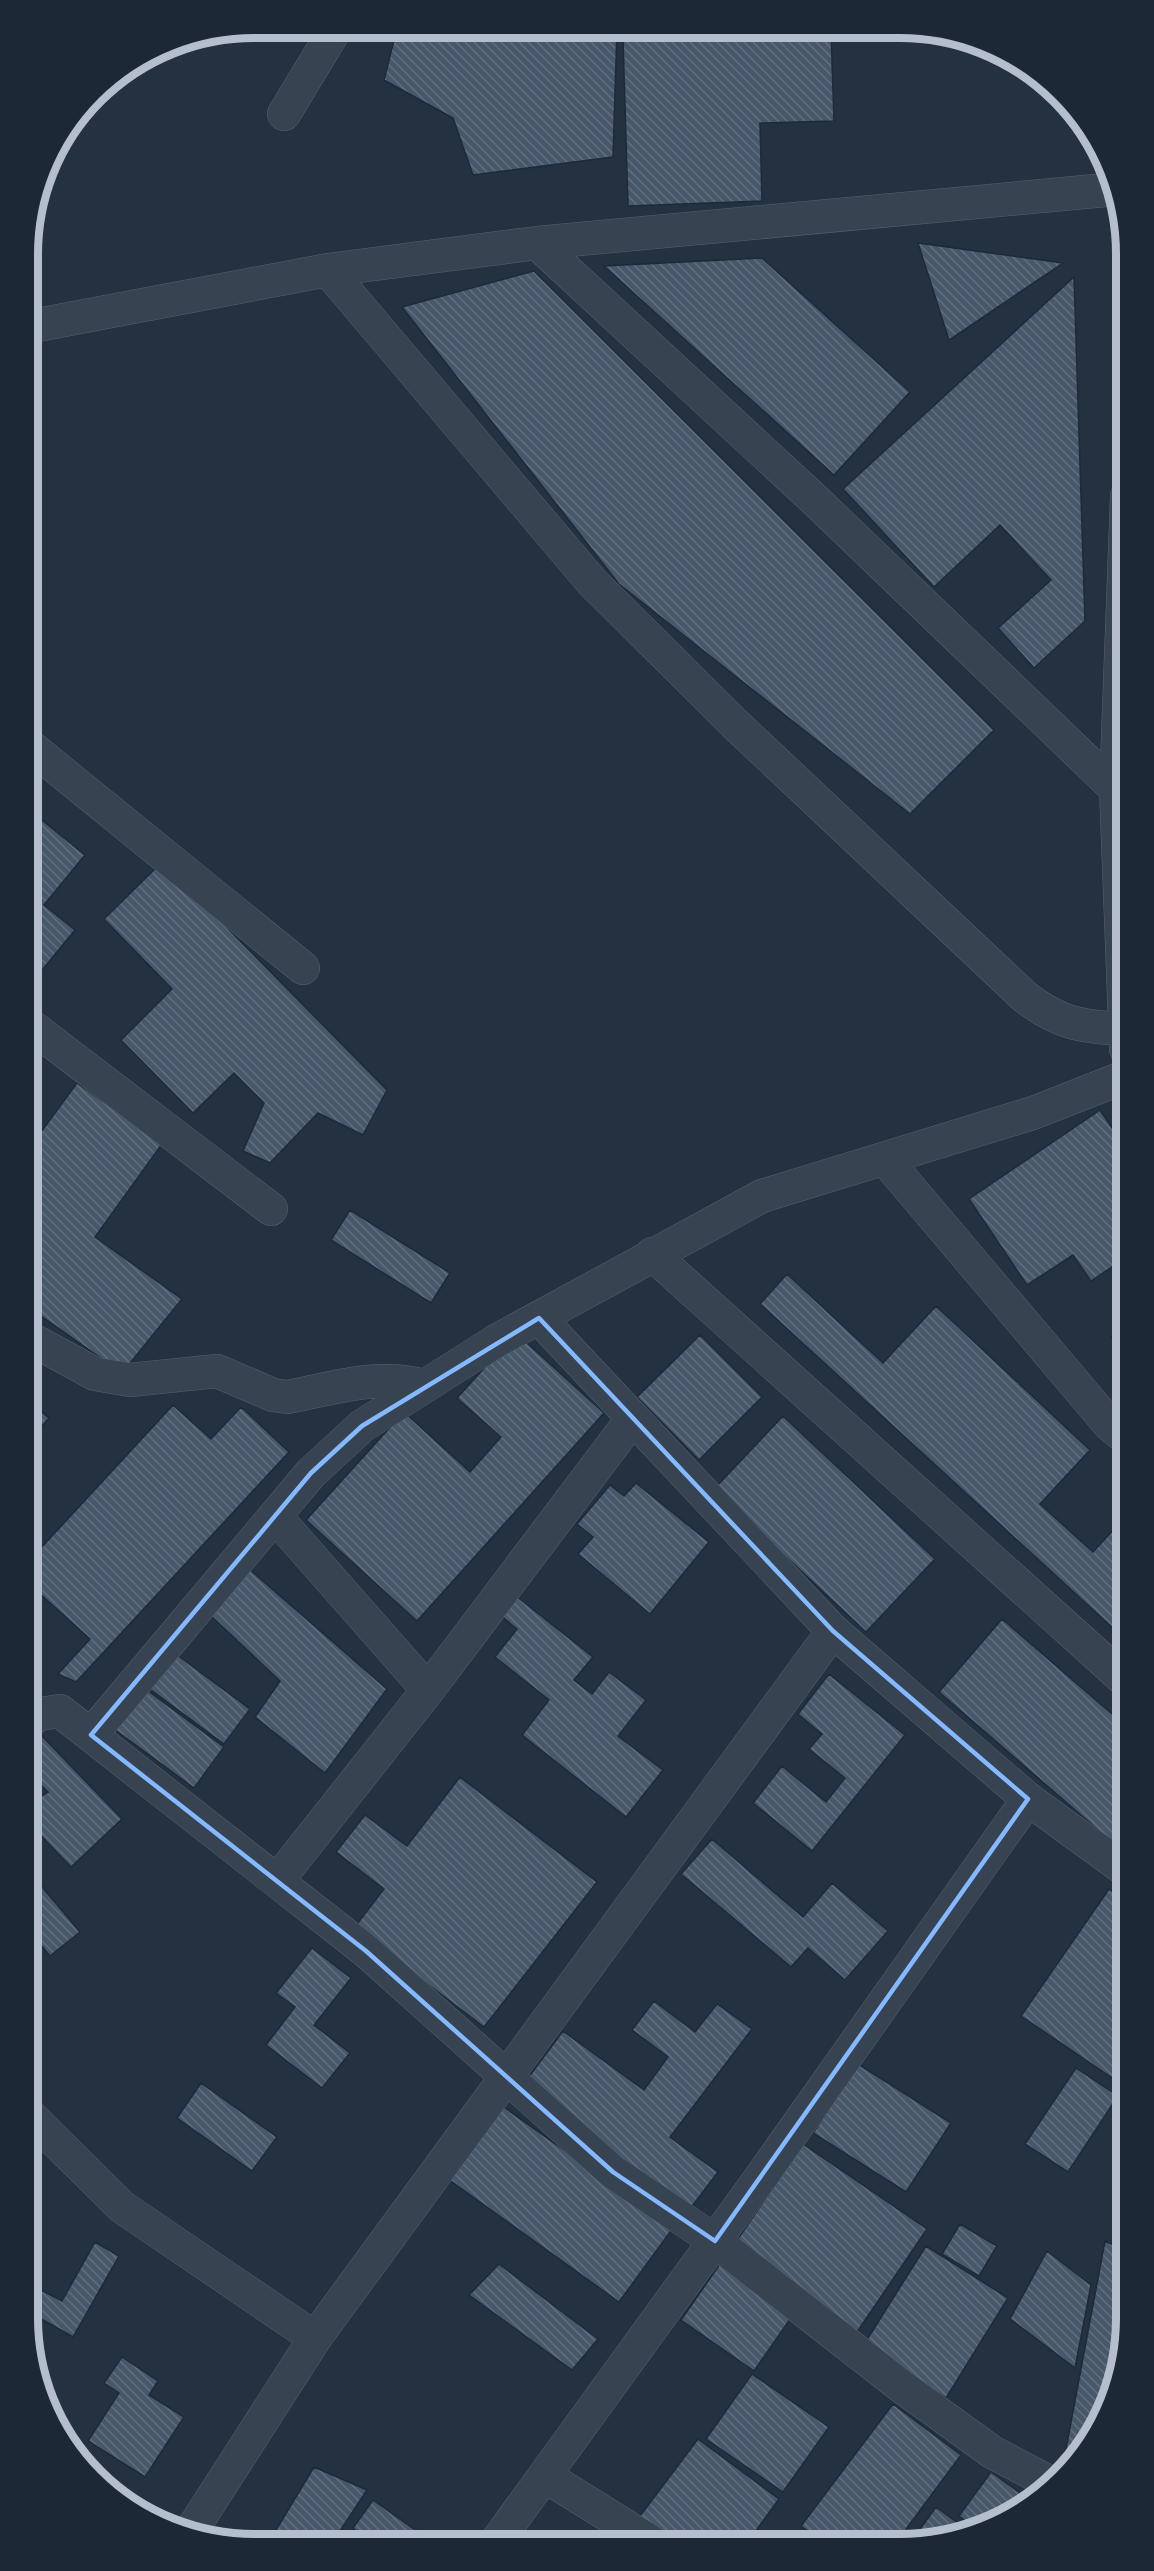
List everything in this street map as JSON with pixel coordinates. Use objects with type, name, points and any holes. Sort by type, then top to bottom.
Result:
[{"type":"street","points":[[284,114],[329,38]]},
{"type":"street","points":[[38,325],[328,270],[537,243],[1107,190]]},
{"type":"street","points":[[537,243],[816,501],[1116,789]]},
{"type":"street","points":[[328,270],[592,582],[734,723],[1024,997],[1048,1016],[1091,1028],[1116,1029]]},
{"type":"street","points":[[38,753],[303,968]]},
{"type":"street","points":[[38,1031],[271,1209]]},
{"type":"street","points":[[92,1735],[311,1473],[362,1426],[496,1341],[762,1196],[1033,1113],[1116,1080]]},
{"type":"street","points":[[885,1159],[1116,1430]]},
{"type":"street","points":[[652,1254],[1116,1672]]},
{"type":"street","points":[[539,1318],[833,1631],[1028,1799],[1116,1864]]},
{"type":"street","points":[[38,1343],[95,1374],[130,1380],[217,1371],[273,1395],[287,1397],[370,1380],[393,1379],[425,1386]]},
{"type":"street","points":[[277,1881],[428,1690],[633,1418]]},
{"type":"street","points":[[275,1516],[428,1690]]},
{"type":"street","points":[[195,2525],[315,2338],[833,1631]]},
{"type":"street","points":[[38,1715],[60,1711],[92,1735],[366,1951],[614,2172],[715,2241],[901,2386],[992,2452],[1044,2479]]},
{"type":"street","points":[[502,2534],[715,2241],[1028,1799]]},
{"type":"street","points":[[38,2124],[122,2207],[315,2338]]},
{"type":"street","points":[[545,2476],[638,2534]]},
{"type":"highlighted area","points":[[539,1318],[833,1631],[1028,1799],[715,2241],[613,2172],[366,1951],[91,1735],[311,1473],[362,1426]]},
{"type":"building","points":[[394,38],[617,38],[613,157],[473,175],[453,118],[384,80]]},
{"type":"building","points":[[623,38],[831,38],[834,121],[760,123],[762,201],[628,206]]},
{"type":"building","points":[[918,243],[1063,263],[949,340]]},
{"type":"building","points":[[762,258],[910,392],[834,475],[604,266]]},
{"type":"building","points":[[534,271],[994,730],[910,814],[619,584],[402,307]]},
{"type":"building","points":[[1074,277],[1085,621],[1034,668],[998,628],[1051,580],[1000,525],[934,587],[843,489]]},
{"type":"building","points":[[38,817],[85,855],[44,905],[75,930],[38,975]]},
{"type":"building","points":[[162,862],[387,1090],[363,1135],[318,1113],[270,1163],[243,1151],[264,1103],[234,1073],[193,1113],[121,1040],[172,989],[104,919]]},
{"type":"building","points":[[77,1083],[162,1144],[95,1237],[182,1299],[122,1373],[38,1314],[38,1136]]},
{"type":"building","points":[[1100,1110],[1116,1134],[1116,1264],[1091,1281],[1073,1255],[1027,1285],[969,1199]]},
{"type":"building","points":[[350,1210],[450,1273],[431,1303],[331,1240]]},
{"type":"building","points":[[787,1274],[883,1363],[936,1306],[1090,1450],[1040,1504],[1093,1552],[1116,1527],[1116,1631],[760,1304]]},
{"type":"building","points":[[516,1333],[604,1413],[417,1621],[306,1520],[404,1412],[470,1472],[501,1437],[457,1398]]},
{"type":"building","points":[[700,1335],[762,1397],[699,1460],[637,1397]]},
{"type":"building","points":[[173,1405],[211,1439],[241,1407],[289,1452],[76,1682],[58,1674],[90,1639],[38,1592],[38,1551]]},
{"type":"building","points":[[38,1409],[49,1418],[38,1430]]},
{"type":"building","points":[[783,1416],[935,1559],[866,1632],[714,1489]]},
{"type":"building","points":[[636,1483],[709,1542],[650,1614],[578,1554],[593,1537],[577,1524],[610,1485],[624,1496]]},
{"type":"building","points":[[248,1568],[387,1689],[325,1773],[255,1717],[280,1681],[210,1615]]},
{"type":"building","points":[[516,1596],[593,1657],[574,1680],[592,1694],[609,1672],[646,1700],[618,1736],[663,1770],[626,1817],[522,1735],[549,1700],[495,1657],[517,1629],[501,1616]]},
{"type":"building","points":[[1002,1619],[1116,1717],[1116,1845],[939,1692]]},
{"type":"building","points":[[173,1652],[250,1709],[224,1744],[147,1687]]},
{"type":"building","points":[[829,1674],[905,1735],[812,1851],[753,1803],[782,1766],[826,1802],[845,1778],[809,1749],[822,1734],[798,1714]]},
{"type":"building","points":[[144,1688],[224,1747],[194,1788],[114,1729]]},
{"type":"building","points":[[41,1735],[122,1819],[71,1867],[38,1832],[38,1798],[48,1792],[38,1782],[38,1738]]},
{"type":"building","points":[[460,1777],[597,1882],[484,2027],[354,1928],[384,1889],[336,1852],[365,1815],[407,1846]]},
{"type":"building","points":[[712,1839],[803,1917],[832,1883],[888,1931],[845,1980],[808,1948],[791,1967],[681,1874]]},
{"type":"building","points":[[38,1882],[80,1932],[50,1956],[38,1941]]},
{"type":"building","points":[[1109,1889],[1116,1894],[1116,2081],[1021,2016]]},
{"type":"building","points":[[312,1948],[351,1978],[314,2025],[350,2053],[322,2088],[266,2045],[295,2007],[276,1993]]},
{"type":"building","points":[[654,2001],[695,2032],[717,2004],[752,2029],[670,2137],[718,2172],[687,2213],[519,2090],[563,2031],[644,2090],[668,2057],[632,2030]]},
{"type":"building","points":[[858,2064],[951,2123],[906,2192],[813,2133]]},
{"type":"building","points":[[1076,2068],[1116,2095],[1116,2099],[1068,2172],[1025,2144]]},
{"type":"building","points":[[201,2083],[277,2137],[252,2171],[177,2118]]},
{"type":"building","points":[[501,2105],[673,2228],[619,2302],[448,2179]]},
{"type":"building","points":[[803,2144],[927,2229],[857,2332],[733,2246]]},
{"type":"building","points":[[960,2224],[997,2246],[979,2276],[942,2254]]},
{"type":"building","points":[[1105,2241],[1116,2246],[1115,2346],[1100,2400],[1088,2426],[1064,2459]]},
{"type":"building","points":[[95,2242],[119,2256],[73,2337],[38,2317],[38,2296],[41,2290],[62,2301]]},
{"type":"building","points":[[926,2246],[1008,2298],[946,2398],[863,2346]]},
{"type":"building","points":[[1047,2251],[1091,2285],[1075,2368],[1010,2319]]},
{"type":"building","points":[[499,2264],[598,2339],[572,2370],[469,2295]]},
{"type":"building","points":[[720,2264],[793,2315],[754,2371],[681,2320]]},
{"type":"building","points":[[122,2357],[158,2381],[149,2395],[184,2417],[145,2477],[88,2441],[119,2393],[104,2383]]},
{"type":"building","points":[[752,2374],[829,2427],[783,2492],[706,2439]]},
{"type":"building","points":[[893,2404],[961,2455],[902,2534],[812,2534],[801,2526]]},
{"type":"building","points":[[698,2439],[779,2499],[754,2534],[660,2534],[637,2520]]},
{"type":"building","points":[[314,2467],[367,2490],[338,2534],[274,2534]]},
{"type":"building","points":[[991,2472],[1020,2493],[1009,2505],[970,2522],[959,2516]]},
{"type":"building","points":[[373,2500],[418,2532],[417,2534],[361,2534],[353,2528]]},
{"type":"building","points":[[936,2507],[960,2525],[929,2532],[917,2533]]}]
